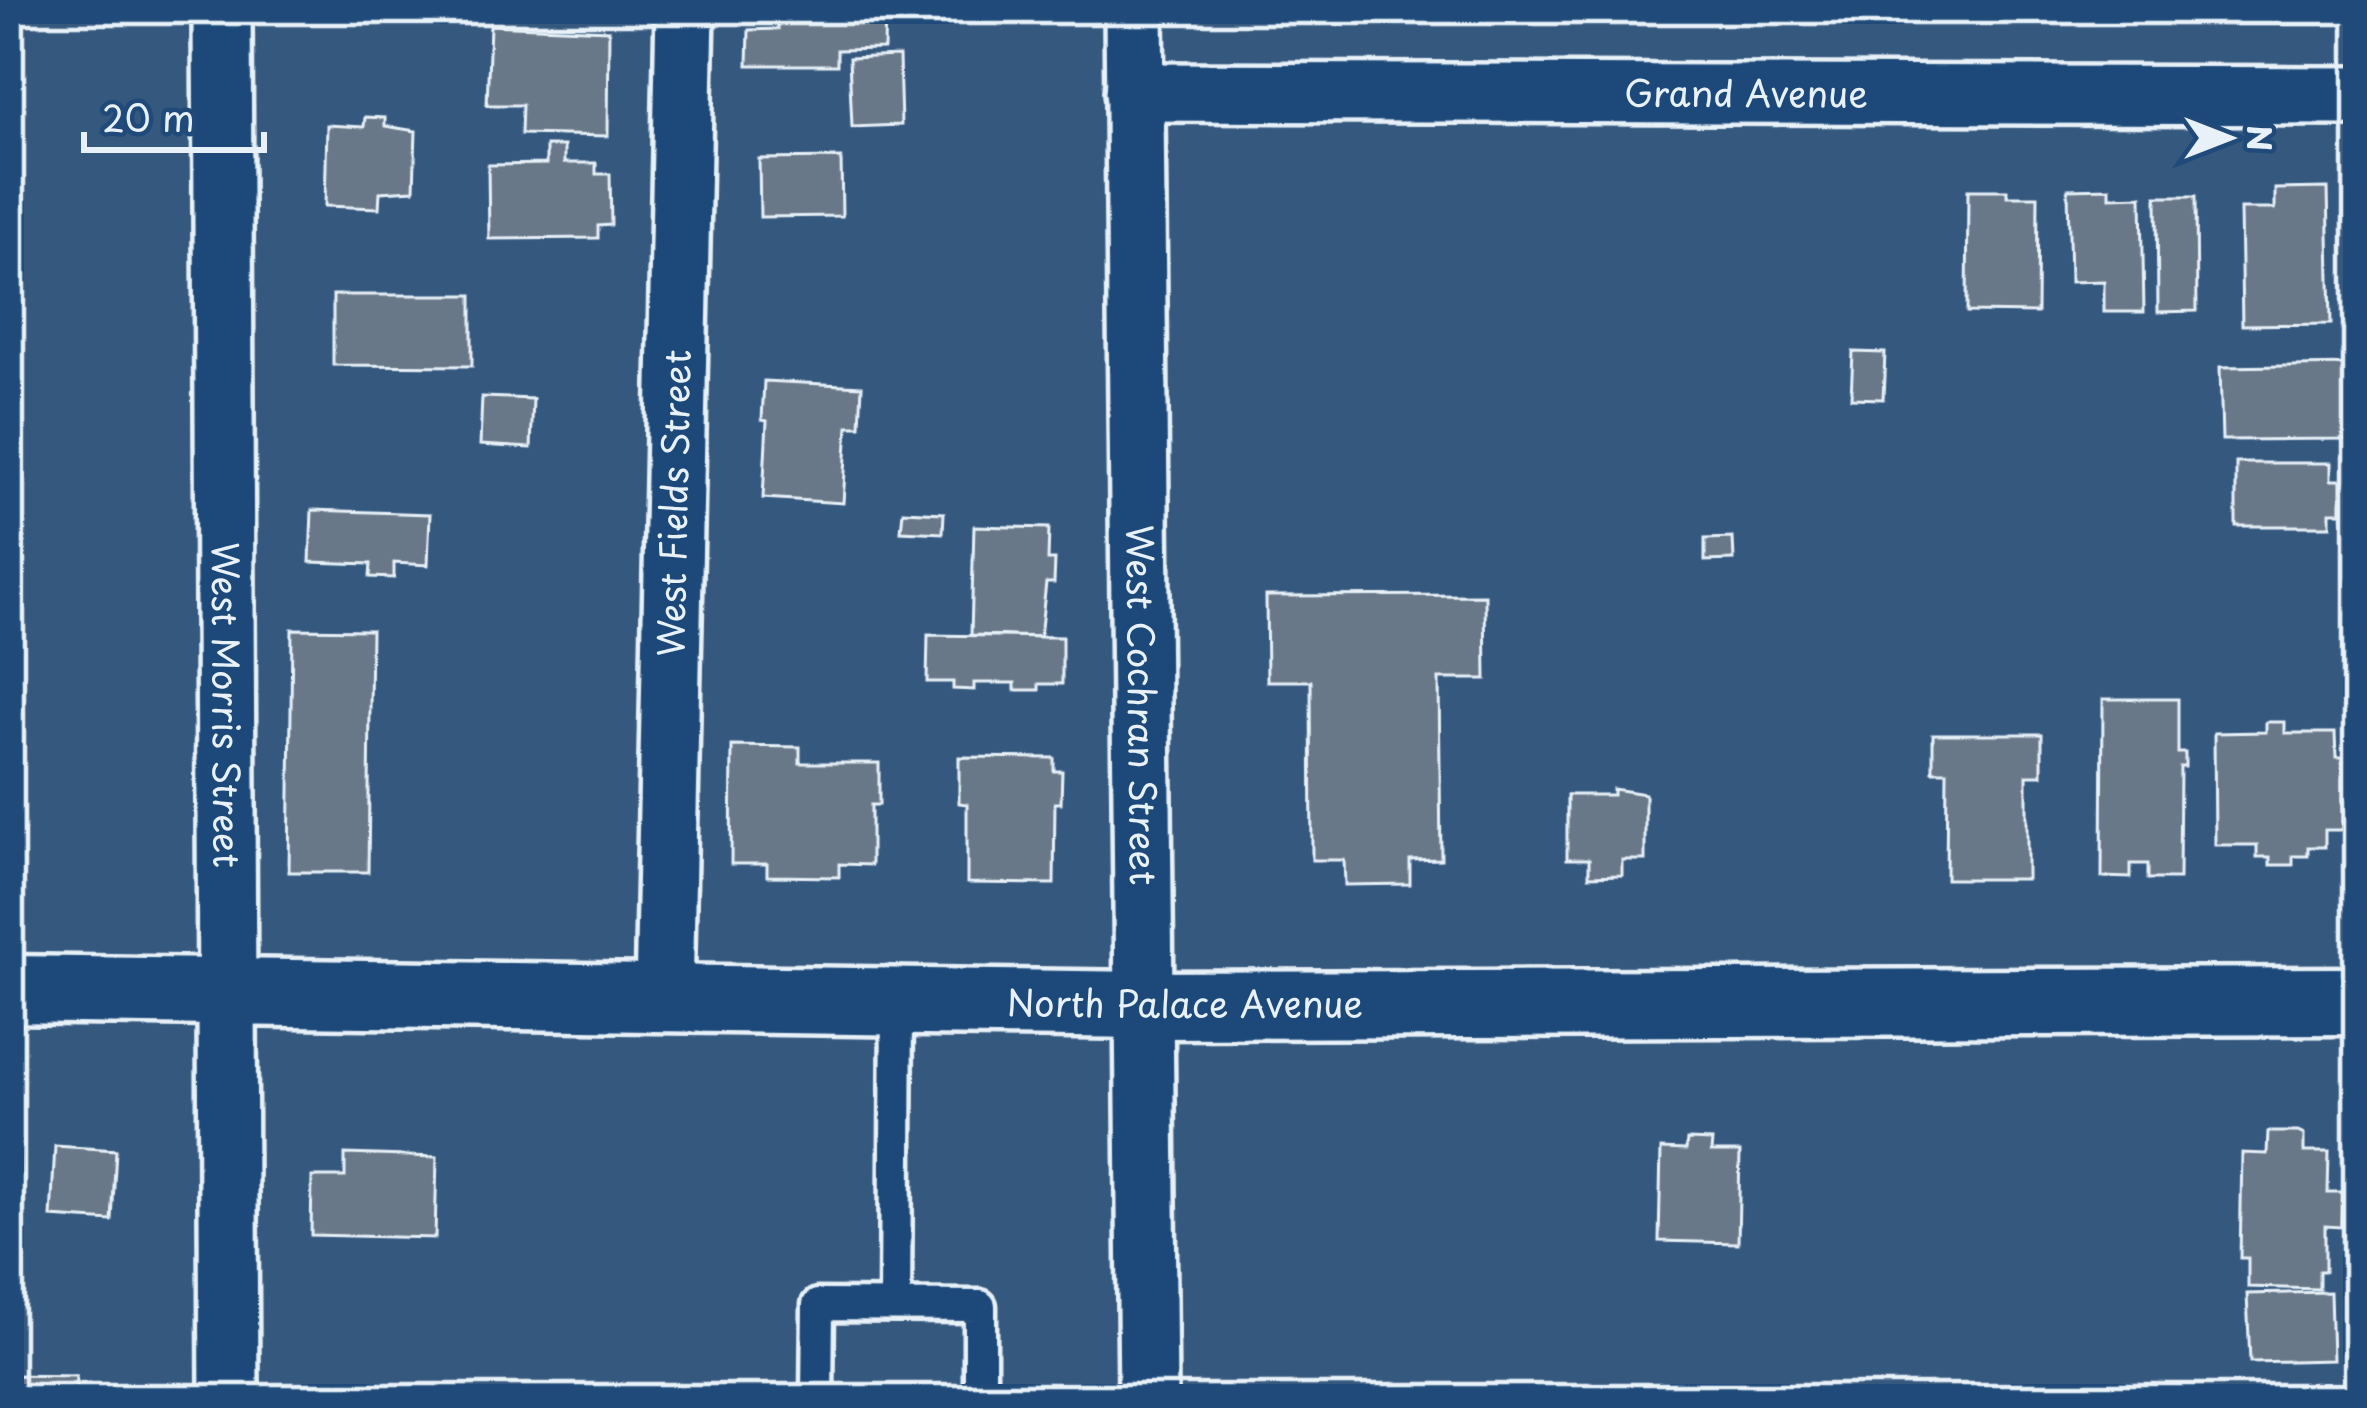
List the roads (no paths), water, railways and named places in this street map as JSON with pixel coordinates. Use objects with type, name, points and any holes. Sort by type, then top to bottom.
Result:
[{"type":"street","name":"West Morris Street","points":[[223,9],[229,1399]]},
{"type":"street","name":"West Fields Street","points":[[664,998],[685,9]]},
{"type":"street","name":"West Cochran Street","points":[[1134,9],[1148,1399]]},
{"type":"street","name":"Grand Avenue","points":[[1134,92],[2358,96]]},
{"type":"street","name":"North Palace Avenue","points":[[9,989],[1145,1005],[2358,1001]]},
{"type":"lane","points":[[895,1305],[897,1003]]},
{"type":"lane","points":[[817,1399],[818,1305],[980,1306],[980,1399]]}]
